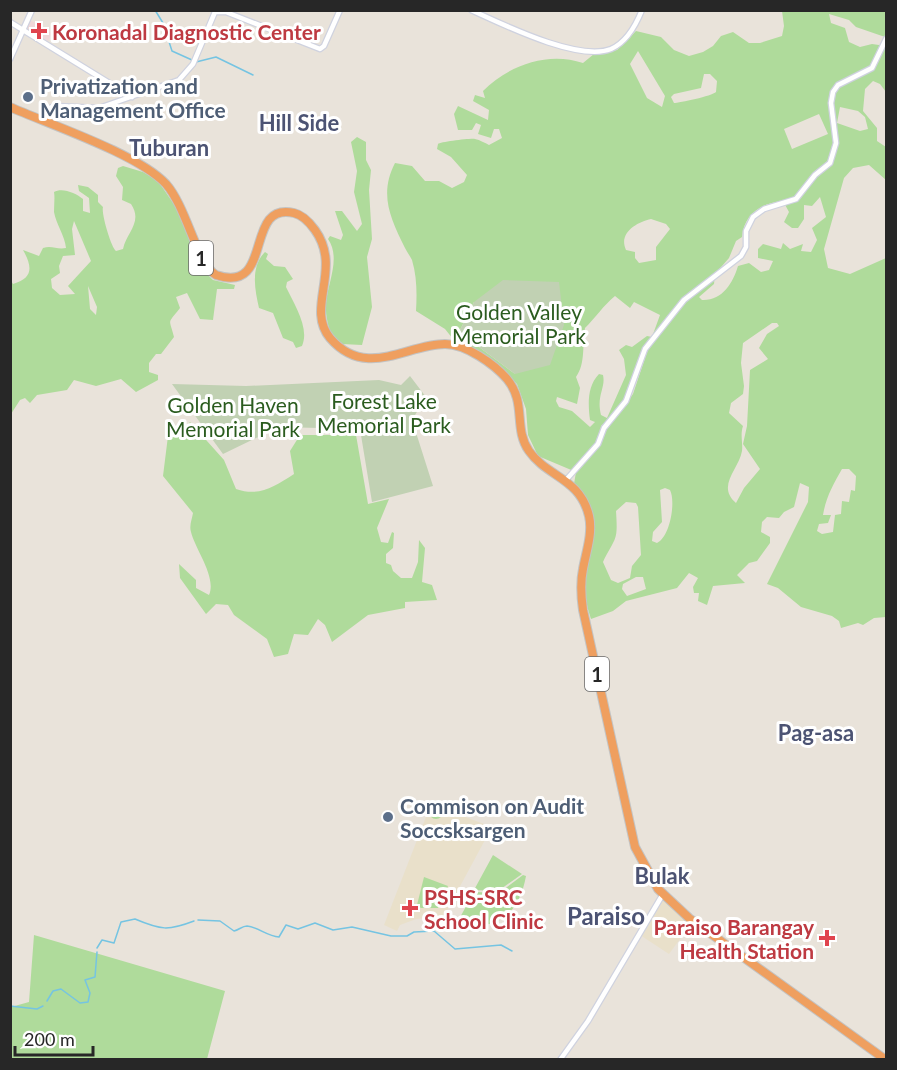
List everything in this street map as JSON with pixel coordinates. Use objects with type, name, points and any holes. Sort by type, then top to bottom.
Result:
[{"type":"highway","name":"1","points":[[10,107],[131,159],[159,177],[183,210],[204,264],[216,275],[235,277],[249,268],[257,256],[262,228],[274,216],[286,212],[301,216],[317,232],[327,258],[327,274],[320,313],[326,333],[334,342],[354,354],[379,358],[405,354],[441,344],[454,345],[498,370],[515,389],[519,399],[523,438],[527,448],[535,458],[566,480],[581,497],[590,519],[590,536],[581,581],[582,601],[631,831],[642,862],[663,894],[703,929],[886,1059]]},
{"type":"main road","points":[[10,59],[32,10]]},
{"type":"main road","points":[[42,121],[47,110],[54,106],[95,108],[179,81],[194,61],[214,12],[226,12],[320,49],[324,46],[340,10]]},
{"type":"main road","points":[[471,10],[551,45],[600,50],[612,48],[628,35],[642,10]]},
{"type":"main road","points":[[10,22],[132,97]]},
{"type":"main road","points":[[566,480],[600,442],[604,428],[626,401],[645,348],[678,307],[741,256],[746,247],[747,225],[756,214],[764,209],[796,199],[815,175],[830,163],[836,143],[831,104],[832,92],[838,85],[868,71],[886,39]]},
{"type":"main road","points":[[560,1059],[593,1012],[663,894]]},
{"type":"shaded area","name":"Koronadal Diagnostic Center","points":[[30,20],[52,33],[48,41],[26,28]]},
{"type":"shaded area","points":[[431,804],[492,827],[444,916],[416,919],[400,925],[397,931],[384,925]]},
{"type":"shaded area","points":[[663,900],[691,924],[669,954],[640,935]]},
{"type":"green space","points":[[782,11],[886,11],[885,37],[856,27],[849,20],[829,14],[831,23],[845,28],[849,42],[860,47],[872,44],[886,46],[886,92],[880,84],[873,81],[865,89],[863,111],[877,128],[877,141],[886,147],[886,180],[869,165],[853,168],[844,178],[824,249],[828,268],[850,274],[886,258],[886,617],[874,618],[863,625],[858,623],[841,628],[839,621],[832,616],[801,607],[778,588],[767,584],[808,502],[809,487],[800,483],[794,507],[784,512],[779,518],[767,517],[762,522],[761,532],[770,537],[770,543],[757,561],[749,563],[737,575],[745,583],[713,586],[707,605],[698,601],[699,593],[694,593],[693,587],[698,578],[689,573],[677,588],[626,601],[613,611],[591,619],[585,596],[584,579],[594,527],[590,508],[574,484],[576,472],[538,456],[528,435],[526,409],[517,384],[501,368],[453,339],[445,329],[416,311],[415,273],[412,260],[388,206],[390,174],[395,163],[412,166],[425,181],[439,181],[452,188],[464,182],[467,175],[451,157],[437,149],[438,144],[472,139],[489,145],[502,138],[499,129],[494,129],[491,138],[478,134],[481,125],[476,123],[472,130],[458,130],[454,114],[458,106],[488,120],[489,110],[473,101],[475,95],[485,98],[483,91],[493,82],[530,63],[556,59],[583,63],[594,54],[617,50],[636,31],[661,37],[674,50],[689,56],[703,52],[713,46],[721,36],[733,32],[749,43],[760,43],[782,36],[784,26]],"holes":[[[638,51],[665,96],[662,107],[647,98],[630,64]],[[704,74],[710,74],[717,81],[716,92],[708,95],[674,103],[671,97],[674,94],[701,88]],[[840,107],[858,111],[865,117],[868,129],[860,131],[837,123]],[[819,114],[828,134],[792,149],[784,129]],[[820,197],[826,217],[812,228],[817,240],[811,252],[801,251],[803,244],[790,249],[783,243],[781,249],[763,244],[758,249],[758,258],[773,261],[769,270],[761,272],[749,263],[738,266],[730,284],[721,294],[709,300],[702,300],[699,297],[714,284],[715,274],[729,258],[736,241],[742,237],[746,222],[755,211],[768,204],[783,201],[789,212],[784,222],[792,228],[798,228],[804,219],[804,205],[812,206]],[[651,219],[666,224],[670,229],[656,247],[656,260],[639,263],[635,258],[635,252],[626,250],[625,238],[630,229]],[[615,296],[630,308],[634,302],[660,315],[652,337],[647,336],[632,347],[626,345],[619,350],[624,359],[626,375],[607,418],[601,415],[600,408],[603,375],[599,374],[595,379],[590,390],[589,402],[590,420],[595,422],[590,427],[572,411],[559,407],[556,401],[557,397],[577,404],[580,388],[576,377],[582,360],[585,328]],[[474,302],[515,374],[459,332]],[[772,323],[777,323],[779,326],[767,334],[759,348],[768,359],[750,370],[747,426],[743,444],[760,469],[744,488],[736,503],[730,497],[728,484],[742,451],[743,426],[729,413],[731,403],[743,394],[741,363],[743,343]],[[643,349],[648,349],[633,394],[605,432],[601,430],[601,426],[618,410]],[[842,469],[849,469],[856,476],[855,491],[851,490],[849,502],[842,501],[841,514],[835,515],[833,532],[822,534],[817,531],[819,524],[828,523],[831,515],[823,515],[833,486]],[[665,488],[670,490],[672,495],[671,519],[665,534],[657,543],[652,541],[653,532],[662,522],[660,490]],[[626,502],[636,503],[641,555],[632,566],[630,578],[618,583],[611,580],[603,562],[615,538],[616,511]],[[636,577],[643,577],[646,589],[627,596],[622,589],[623,584]]]},
{"type":"green space","points":[[357,137],[366,142],[366,160],[371,170],[369,190],[372,239],[367,257],[372,307],[362,345],[342,344],[331,335],[326,307],[334,262],[332,246],[328,239],[330,236],[341,240],[343,235],[335,211],[342,211],[357,231],[362,224],[354,192],[357,171],[351,142]]},
{"type":"green space","points":[[123,166],[143,172],[158,181],[182,216],[201,268],[213,280],[235,285],[234,289],[217,289],[213,320],[200,319],[187,293],[176,297],[180,308],[170,321],[174,337],[161,354],[156,354],[149,363],[149,372],[158,375],[158,380],[136,392],[121,379],[96,386],[74,380],[67,390],[37,395],[30,403],[25,398],[20,400],[11,414],[10,279],[13,284],[28,275],[28,261],[23,250],[39,256],[43,248],[66,248],[54,212],[54,192],[65,190],[77,195],[83,199],[83,211],[90,213],[89,198],[79,191],[78,185],[88,187],[98,195],[98,202],[103,207],[105,223],[112,243],[116,251],[123,249],[135,222],[135,216],[131,204],[122,200],[123,187],[116,176],[118,168]],"holes":[[[74,221],[91,261],[68,286],[75,294],[60,295],[52,288],[51,279],[60,273],[59,266],[63,256],[75,255],[72,229]],[[88,286],[97,307],[96,315],[90,309]]]},
{"type":"green space","points":[[265,252],[268,254],[266,259],[274,266],[285,267],[293,279],[287,282],[286,287],[303,324],[302,346],[296,348],[293,342],[283,338],[273,313],[259,308],[255,272]]},
{"type":"green space","name":"Golden Valley Memorial Park","points":[[503,280],[559,282],[564,325],[550,365],[515,374],[459,332],[474,302]]},
{"type":"green space","name":"Forest Lake Memorial Park","points":[[410,376],[426,397],[412,420],[433,486],[372,502],[360,429],[279,427],[223,454],[172,384],[246,386],[379,380],[401,385]]},
{"type":"green space","points":[[190,422],[224,460],[236,489],[252,492],[273,487],[294,474],[290,451],[300,435],[356,435],[368,504],[389,499],[377,528],[381,542],[388,543],[392,532],[394,533],[393,548],[386,554],[386,563],[391,565],[393,571],[401,578],[412,578],[418,562],[419,540],[425,548],[422,582],[432,585],[437,600],[405,602],[405,608],[368,615],[332,642],[325,625],[318,619],[308,635],[294,634],[288,654],[274,657],[267,639],[234,615],[228,605],[216,604],[206,614],[180,578],[179,564],[196,580],[196,588],[209,595],[211,588],[208,572],[190,530],[193,513],[163,476],[168,436],[182,433]]},
{"type":"green space","points":[[436,805],[441,807],[443,812],[441,817],[436,819],[431,817],[429,812],[431,807]]},
{"type":"green space","points":[[493,855],[522,874],[498,891],[474,890]]},
{"type":"green space","points":[[523,875],[526,876],[521,895],[505,917],[488,924],[445,927],[443,921],[455,924],[458,921],[474,892],[499,893]]},
{"type":"green space","points":[[424,877],[448,886],[438,908],[421,908],[417,905]]},
{"type":"green space","points":[[34,935],[225,991],[207,1059],[11,1059],[11,1007],[29,1002]]},
{"type":"waterway","points":[[155,10],[163,23],[172,51],[192,60]]},
{"type":"waterway","points":[[196,62],[216,57],[253,75]]},
{"type":"waterway","points":[[97,948],[102,940],[114,943],[121,922],[135,919],[171,928],[194,921]]},
{"type":"waterway","points":[[198,920],[220,921],[234,931],[245,926],[251,927],[279,937],[286,925],[298,929],[315,923],[333,930],[352,927],[391,936],[407,936],[414,932],[434,931],[455,949],[501,945],[512,951]]},
{"type":"waterway","points":[[47,1001],[53,991],[61,989],[80,1003],[88,1002],[90,993],[85,980],[95,977],[97,952]]},
{"type":"waterway","points":[[10,1006],[37,1009],[43,1006]]},
{"type":"place","name":"Koronadal Diagnostic Center","points":[[39,31]]},
{"type":"place","name":"Privatization and Management Office","points":[[28,97]]},
{"type":"place","name":"Commison on Audit Soccsksargen","points":[[388,817]]},
{"type":"place","name":"PSHS-SRC School Clinic","points":[[410,908]]},
{"type":"place","name":"Paraiso Barangay Health Station","points":[[827,938]]},
{"type":"district","name":"Hill Side","points":[[299,122]]},
{"type":"district","name":"Tuburan","points":[[169,147]]},
{"type":"district","name":"Pag-asa","points":[[816,732]]},
{"type":"district","name":"Bulak","points":[[662,875]]},
{"type":"district","name":"Paraiso","points":[[606,915]]},
{"type":"park label","name":"Golden Haven Memorial Park","points":[[233,416]]}]
